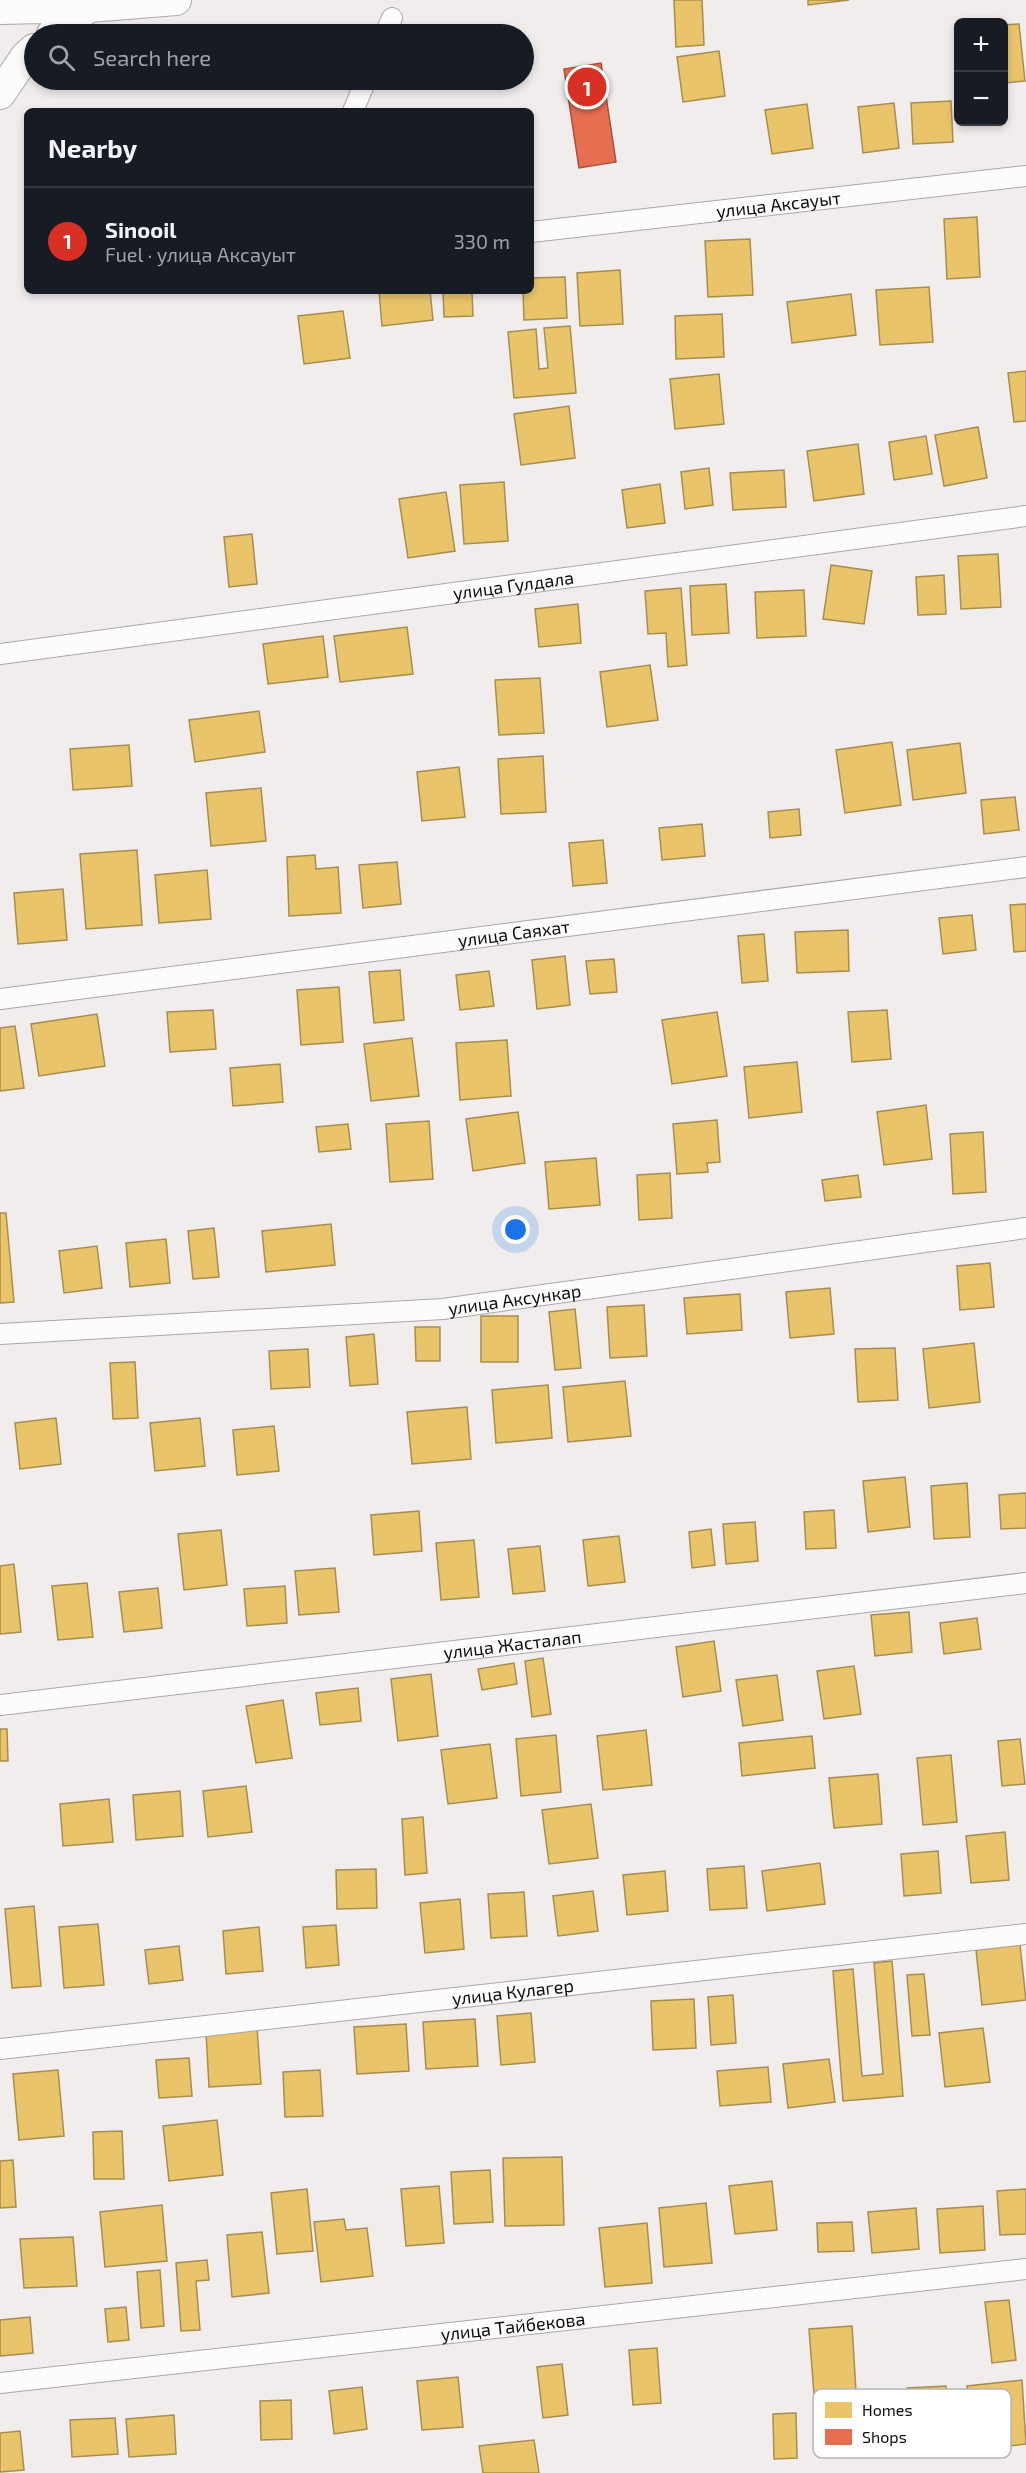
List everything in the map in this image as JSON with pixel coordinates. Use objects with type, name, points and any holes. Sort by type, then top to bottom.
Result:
[{"type":"main road","points":[[0,9],[89,7],[176,0]]},
{"type":"main road","points":[[66,24],[89,7]]},
{"type":"main road","points":[[0,94],[24,59]]},
{"type":"street","points":[[354,108],[362,90]]},
{"type":"street","name":"улица Аксауыт","points":[[534,232],[1026,176]]},
{"type":"street","name":"улица Гулдала","points":[[0,654],[1026,516]]},
{"type":"street","name":"улица Саяхат","points":[[0,999],[1026,867]]},
{"type":"street","name":"улица Аксункар","points":[[0,1334],[443,1309],[1026,1228]]},
{"type":"street","name":"улица Жасталап","points":[[0,1705],[1026,1583]]},
{"type":"street","name":"улица Кулагер","points":[[0,2049],[1026,1934]]},
{"type":"street","name":"улица Тайбекова","points":[[0,2383],[1026,2269]]},
{"type":"building: Homes","points":[[674,0],[702,0],[704,45],[676,47]]},
{"type":"building: Homes","points":[[808,0],[849,0],[808,5]]},
{"type":"building: Homes","points":[[1019,24],[1025,81],[1008,83],[1008,25]]},
{"type":"building: Homes","points":[[719,51],[725,96],[683,102],[677,57]]},
{"type":"building: Homes","points":[[951,101],[953,142],[913,144],[911,103]]},
{"type":"building: Homes","points":[[894,103],[899,148],[863,153],[858,107]]},
{"type":"building: Homes","points":[[807,104],[813,148],[772,154],[765,110]]},
{"type":"building: Homes","points":[[977,217],[980,277],[947,279],[944,219]]},
{"type":"building: Homes","points":[[750,239],[753,295],[708,297],[705,241]]},
{"type":"building: Homes","points":[[620,270],[623,324],[580,326],[577,273]]},
{"type":"building: Homes","points":[[565,277],[567,318],[524,320],[523,294],[534,294],[534,278]]},
{"type":"building: Homes","points":[[929,287],[933,342],[880,345],[876,290]]},
{"type":"building: Homes","points":[[379,294],[430,294],[433,320],[382,326]]},
{"type":"building: Homes","points":[[443,294],[472,294],[473,316],[444,317]]},
{"type":"building: Homes","points":[[851,294],[856,335],[792,343],[787,302]]},
{"type":"building: Homes","points":[[343,311],[350,358],[304,364],[298,316]]},
{"type":"building: Homes","points":[[722,314],[724,357],[676,359],[675,316]]},
{"type":"building: Homes","points":[[570,326],[576,393],[514,398],[508,332],[536,329],[539,369],[548,368],[544,328]]},
{"type":"building: Homes","points":[[1026,371],[1026,421],[1014,422],[1008,373]]},
{"type":"building: Homes","points":[[719,374],[724,424],[675,429],[670,379]]},
{"type":"building: Homes","points":[[569,406],[575,458],[521,465],[514,414]]},
{"type":"building: Homes","points":[[978,427],[987,478],[944,486],[935,435]]},
{"type":"building: Homes","points":[[926,436],[932,474],[894,480],[889,442]]},
{"type":"building: Homes","points":[[858,444],[864,494],[814,501],[807,451]]},
{"type":"building: Homes","points":[[709,468],[713,505],[685,509],[681,472]]},
{"type":"building: Homes","points":[[784,470],[786,507],[733,510],[730,473]]},
{"type":"building: Homes","points":[[504,482],[508,541],[464,544],[460,485]]},
{"type":"building: Homes","points":[[660,484],[665,523],[627,528],[622,490]]},
{"type":"building: Homes","points":[[446,492],[455,551],[408,558],[399,499]]},
{"type":"building: Homes","points":[[252,534],[257,584],[229,587],[224,537]]},
{"type":"building: Homes","points":[[998,554],[1001,607],[961,609],[958,556]]},
{"type":"building: Homes","points":[[831,565],[872,571],[864,624],[823,619]]},
{"type":"building: Homes","points":[[944,575],[946,614],[918,615],[916,577]]},
{"type":"building: Homes","points":[[726,584],[729,633],[692,635],[690,586]]},
{"type":"building: Homes","points":[[681,588],[687,665],[668,667],[666,633],[648,634],[645,591]]},
{"type":"building: Homes","points":[[804,590],[806,636],[757,638],[755,592]]},
{"type":"building: Homes","points":[[578,604],[581,643],[539,647],[535,609]]},
{"type":"building: Homes","points":[[407,627],[413,674],[340,682],[334,636]]},
{"type":"building: Homes","points":[[323,636],[328,677],[268,684],[263,644]]},
{"type":"building: Homes","points":[[650,665],[658,720],[607,727],[600,672]]},
{"type":"building: Homes","points":[[540,678],[544,733],[499,735],[495,680]]},
{"type":"building: Homes","points":[[259,711],[265,752],[195,762],[189,720]]},
{"type":"building: Homes","points":[[892,742],[901,805],[845,813],[836,750]]},
{"type":"building: Homes","points":[[960,743],[966,793],[913,800],[907,750]]},
{"type":"building: Homes","points":[[129,745],[132,786],[73,790],[70,749]]},
{"type":"building: Homes","points":[[543,756],[546,812],[501,814],[498,759]]},
{"type":"building: Homes","points":[[459,767],[465,817],[422,821],[417,772]]},
{"type":"building: Homes","points":[[261,788],[266,841],[211,846],[206,793]]},
{"type":"building: Homes","points":[[1015,797],[1019,830],[984,834],[981,800]]},
{"type":"building: Homes","points":[[799,809],[801,835],[770,838],[768,812]]},
{"type":"building: Homes","points":[[702,824],[705,856],[662,860],[659,828]]},
{"type":"building: Homes","points":[[603,840],[607,883],[573,886],[569,843]]},
{"type":"building: Homes","points":[[137,850],[142,925],[86,929],[80,854]]},
{"type":"building: Homes","points":[[315,855],[316,869],[338,867],[341,913],[289,916],[287,857]]},
{"type":"building: Homes","points":[[397,862],[401,904],[363,908],[359,865]]},
{"type":"building: Homes","points":[[207,870],[211,919],[159,923],[155,875]]},
{"type":"building: Homes","points":[[63,889],[67,940],[18,944],[14,893]]},
{"type":"building: Homes","points":[[1026,904],[1026,951],[1014,952],[1010,905]]},
{"type":"building: Homes","points":[[972,915],[976,950],[943,954],[939,918]]},
{"type":"building: Homes","points":[[848,930],[849,971],[797,973],[795,932]]},
{"type":"building: Homes","points":[[764,934],[768,981],[742,983],[738,936]]},
{"type":"building: Homes","points":[[565,956],[570,1005],[537,1009],[532,960]]},
{"type":"building: Homes","points":[[614,959],[617,992],[590,994],[586,961]]},
{"type":"building: Homes","points":[[400,970],[404,1020],[374,1023],[369,972]]},
{"type":"building: Homes","points":[[489,971],[494,1006],[460,1010],[456,975]]},
{"type":"building: Homes","points":[[339,987],[343,1042],[301,1045],[297,990]]},
{"type":"building: Homes","points":[[213,1010],[216,1049],[170,1052],[167,1012]]},
{"type":"building: Homes","points":[[887,1010],[891,1059],[852,1062],[848,1012]]},
{"type":"building: Homes","points":[[717,1012],[727,1076],[672,1084],[662,1020]]},
{"type":"building: Homes","points":[[97,1014],[105,1066],[39,1076],[31,1024]]},
{"type":"building: Homes","points":[[15,1026],[24,1088],[0,1091],[0,1028]]},
{"type":"building: Homes","points":[[412,1038],[419,1096],[371,1101],[364,1044]]},
{"type":"building: Homes","points":[[507,1040],[511,1096],[460,1100],[456,1043]]},
{"type":"building: Homes","points":[[797,1062],[802,1112],[749,1118],[744,1067]]},
{"type":"building: Homes","points":[[280,1064],[283,1102],[233,1106],[230,1068]]},
{"type":"building: Homes","points":[[926,1105],[932,1159],[884,1165],[877,1112]]},
{"type":"building: Homes","points":[[518,1112],[525,1163],[473,1171],[466,1119]]},
{"type":"building: Homes","points":[[717,1120],[720,1162],[707,1163],[708,1172],[677,1174],[673,1124]]},
{"type":"building: Homes","points":[[429,1121],[433,1179],[390,1182],[386,1124]]},
{"type":"building: Homes","points":[[348,1124],[351,1149],[319,1152],[316,1127]]},
{"type":"building: Homes","points":[[983,1132],[986,1192],[953,1194],[950,1134]]},
{"type":"building: Homes","points":[[596,1158],[600,1205],[549,1209],[545,1162]]},
{"type":"building: Homes","points":[[670,1173],[672,1218],[639,1220],[637,1175]]},
{"type":"building: Homes","points":[[858,1175],[861,1197],[825,1201],[822,1180]]},
{"type":"building: Homes","points":[[0,1213],[6,1213],[14,1302],[0,1303]]},
{"type":"building: Homes","points":[[331,1224],[335,1265],[266,1272],[262,1231]]},
{"type":"building: Homes","points":[[214,1228],[219,1277],[193,1279],[188,1231]]},
{"type":"building: Homes","points":[[166,1239],[170,1283],[130,1287],[126,1243]]},
{"type":"building: Homes","points":[[97,1246],[102,1288],[64,1293],[59,1251]]},
{"type":"building: Homes","points":[[990,1263],[994,1307],[960,1310],[957,1266]]},
{"type":"building: Homes","points":[[830,1288],[834,1334],[790,1338],[786,1292]]},
{"type":"building: Homes","points":[[740,1294],[742,1330],[687,1334],[684,1298]]},
{"type":"building: Homes","points":[[644,1305],[647,1356],[610,1358],[607,1307]]},
{"type":"building: Homes","points":[[575,1309],[581,1368],[555,1370],[549,1312]]},
{"type":"building: Homes","points":[[481,1316],[518,1316],[518,1362],[481,1362]]},
{"type":"building: Homes","points":[[415,1327],[440,1327],[440,1361],[416,1361]]},
{"type":"building: Homes","points":[[374,1334],[378,1384],[350,1386],[346,1337]]},
{"type":"building: Homes","points":[[974,1343],[980,1402],[929,1408],[923,1349]]},
{"type":"building: Homes","points":[[895,1348],[898,1400],[858,1402],[855,1349]]},
{"type":"building: Homes","points":[[308,1349],[310,1387],[271,1389],[269,1351]]},
{"type":"building: Homes","points":[[135,1362],[138,1418],[113,1419],[110,1363]]},
{"type":"building: Homes","points":[[625,1381],[631,1436],[568,1442],[563,1387]]},
{"type":"building: Homes","points":[[548,1385],[552,1438],[496,1443],[492,1390]]},
{"type":"building: Homes","points":[[467,1407],[471,1459],[412,1464],[407,1412]]},
{"type":"building: Homes","points":[[56,1418],[61,1464],[20,1469],[15,1423]]},
{"type":"building: Homes","points":[[200,1418],[205,1466],[155,1471],[150,1423]]},
{"type":"building: Homes","points":[[274,1426],[279,1471],[237,1475],[233,1430]]},
{"type":"building: Homes","points":[[905,1477],[910,1527],[868,1532],[863,1481]]},
{"type":"building: Homes","points":[[967,1483],[970,1537],[934,1539],[931,1486]]},
{"type":"building: Homes","points":[[1026,1493],[1026,1528],[1001,1529],[999,1495]]},
{"type":"building: Homes","points":[[834,1510],[836,1548],[806,1549],[804,1512]]},
{"type":"building: Homes","points":[[419,1511],[422,1551],[374,1555],[371,1515]]},
{"type":"building: Homes","points":[[755,1522],[758,1561],[726,1564],[723,1524]]},
{"type":"building: Homes","points":[[711,1529],[715,1565],[692,1568],[689,1532]]},
{"type":"building: Homes","points":[[221,1530],[227,1585],[184,1590],[178,1534]]},
{"type":"building: Homes","points":[[619,1536],[625,1582],[588,1586],[583,1540]]},
{"type":"building: Homes","points":[[474,1540],[479,1597],[441,1600],[436,1543]]},
{"type":"building: Homes","points":[[540,1546],[545,1591],[513,1594],[508,1549]]},
{"type":"building: Homes","points":[[14,1564],[21,1632],[0,1634],[0,1566]]},
{"type":"building: Homes","points":[[335,1568],[339,1612],[299,1615],[295,1571]]},
{"type":"building: Homes","points":[[87,1583],[93,1637],[58,1640],[52,1586]]},
{"type":"building: Homes","points":[[285,1586],[287,1623],[247,1626],[244,1589]]},
{"type":"building: Homes","points":[[158,1588],[162,1628],[124,1632],[119,1592]]},
{"type":"building: Homes","points":[[909,1612],[912,1652],[875,1656],[871,1615]]},
{"type":"building: Homes","points":[[977,1618],[981,1649],[944,1654],[940,1623]]},
{"type":"building: Homes","points":[[714,1641],[721,1691],[683,1697],[676,1647]]},
{"type":"building: Homes","points":[[543,1658],[551,1714],[532,1717],[525,1661]]},
{"type":"building: Homes","points":[[514,1663],[517,1684],[482,1690],[478,1669]]},
{"type":"building: Homes","points":[[854,1666],[861,1714],[824,1719],[817,1671]]},
{"type":"building: Homes","points":[[431,1674],[438,1736],[398,1741],[391,1679]]},
{"type":"building: Homes","points":[[777,1675],[783,1720],[743,1726],[736,1680]]},
{"type":"building: Homes","points":[[358,1688],[361,1721],[320,1725],[316,1693]]},
{"type":"building: Homes","points":[[283,1700],[292,1758],[256,1763],[246,1706]]},
{"type":"building: Homes","points":[[0,1729],[7,1729],[8,1761],[0,1761]]},
{"type":"building: Homes","points":[[646,1730],[652,1785],[603,1790],[597,1736]]},
{"type":"building: Homes","points":[[556,1735],[561,1792],[521,1796],[516,1739]]},
{"type":"building: Homes","points":[[812,1736],[815,1768],[742,1776],[739,1743]]},
{"type":"building: Homes","points":[[1020,1739],[1025,1784],[1002,1786],[998,1741]]},
{"type":"building: Homes","points":[[490,1744],[497,1798],[448,1804],[441,1750]]},
{"type":"building: Homes","points":[[951,1755],[957,1822],[923,1825],[917,1758]]},
{"type":"building: Homes","points":[[878,1774],[882,1824],[834,1828],[829,1778]]},
{"type":"building: Homes","points":[[246,1786],[252,1832],[208,1837],[203,1791]]},
{"type":"building: Homes","points":[[180,1791],[183,1836],[136,1840],[133,1795]]},
{"type":"building: Homes","points":[[109,1799],[113,1842],[63,1846],[60,1804]]},
{"type":"building: Homes","points":[[591,1804],[598,1858],[549,1864],[542,1810]]},
{"type":"building: Homes","points":[[423,1817],[427,1873],[405,1875],[402,1819]]},
{"type":"building: Homes","points":[[1005,1832],[1009,1880],[971,1883],[966,1836]]},
{"type":"building: Homes","points":[[938,1851],[941,1893],[904,1896],[901,1854]]},
{"type":"building: Homes","points":[[820,1863],[825,1904],[767,1911],[762,1871]]},
{"type":"building: Homes","points":[[744,1866],[747,1908],[710,1910],[707,1869]]},
{"type":"building: Homes","points":[[376,1869],[377,1908],[337,1909],[336,1870]]},
{"type":"building: Homes","points":[[665,1871],[668,1911],[627,1915],[623,1875]]},
{"type":"building: Homes","points":[[593,1891],[598,1931],[558,1936],[553,1896]]},
{"type":"building: Homes","points":[[524,1892],[527,1936],[491,1938],[488,1894]]},
{"type":"building: Homes","points":[[460,1899],[464,1949],[425,1953],[420,1903]]},
{"type":"building: Homes","points":[[34,1906],[41,1986],[12,1988],[5,1909]]},
{"type":"building: Homes","points":[[98,1924],[104,1985],[64,1988],[59,1927]]},
{"type":"building: Homes","points":[[336,1925],[339,1965],[306,1968],[303,1927]]},
{"type":"building: Homes","points":[[259,1927],[263,1971],[226,1974],[223,1931]]},
{"type":"building: Homes","points":[[1020,1945],[1026,2000],[982,2005],[976,1950]]},
{"type":"building: Homes","points":[[179,1946],[183,1980],[149,1984],[145,1950]]},
{"type":"building: Homes","points":[[892,1961],[903,2096],[843,2101],[833,1971],[853,1969],[862,2076],[883,2074],[874,1963]]},
{"type":"building: Homes","points":[[924,1974],[930,2035],[912,2036],[907,1975]]},
{"type":"building: Homes","points":[[733,1995],[736,2043],[711,2045],[708,1997]]},
{"type":"building: Homes","points":[[694,1999],[696,2048],[653,2050],[651,2001]]},
{"type":"building: Homes","points":[[531,2013],[535,2062],[501,2065],[497,2016]]},
{"type":"building: Homes","points":[[475,2019],[478,2066],[426,2069],[423,2022]]},
{"type":"building: Homes","points":[[406,2024],[409,2071],[357,2074],[354,2027]]},
{"type":"building: Homes","points":[[257,2028],[261,2084],[209,2087],[206,2032]]},
{"type":"building: Homes","points":[[983,2028],[990,2082],[945,2087],[939,2033]]},
{"type":"building: Homes","points":[[189,2058],[192,2096],[159,2098],[156,2060]]},
{"type":"building: Homes","points":[[829,2059],[835,2102],[788,2108],[783,2064]]},
{"type":"building: Homes","points":[[768,2067],[771,2102],[720,2106],[717,2071]]},
{"type":"building: Homes","points":[[58,2070],[64,2136],[19,2140],[13,2074]]},
{"type":"building: Homes","points":[[320,2070],[323,2116],[285,2117],[283,2072]]},
{"type":"building: Homes","points":[[217,2120],[223,2175],[169,2181],[163,2126]]},
{"type":"building: Homes","points":[[122,2131],[124,2179],[94,2179],[93,2132]]},
{"type":"building: Homes","points":[[562,2157],[564,2225],[505,2226],[503,2158]]},
{"type":"building: Homes","points":[[13,2160],[16,2207],[0,2208],[0,2161]]},
{"type":"building: Homes","points":[[490,2170],[493,2222],[454,2224],[451,2172]]},
{"type":"building: Homes","points":[[772,2181],[777,2230],[735,2234],[729,2186]]},
{"type":"building: Homes","points":[[439,2186],[444,2243],[406,2246],[401,2189]]},
{"type":"building: Homes","points":[[307,2189],[313,2251],[277,2254],[271,2193]]},
{"type":"building: Homes","points":[[1026,2189],[1026,2234],[1000,2235],[997,2191]]},
{"type":"building: Homes","points":[[706,2203],[712,2263],[664,2267],[659,2208]]},
{"type":"building: Homes","points":[[162,2205],[167,2261],[105,2267],[100,2212]]},
{"type":"building: Homes","points":[[983,2206],[985,2250],[940,2253],[937,2209]]},
{"type":"building: Homes","points":[[916,2208],[919,2249],[872,2253],[868,2212]]},
{"type":"building: Homes","points":[[344,2219],[346,2230],[367,2228],[373,2276],[321,2282],[314,2222]]},
{"type":"building: Homes","points":[[852,2222],[854,2251],[818,2252],[817,2223]]},
{"type":"building: Homes","points":[[647,2223],[652,2283],[605,2287],[599,2228]]},
{"type":"building: Homes","points":[[262,2232],[269,2293],[232,2297],[227,2235]]},
{"type":"building: Homes","points":[[73,2237],[77,2286],[24,2288],[20,2239]]},
{"type":"building: Homes","points":[[207,2260],[209,2280],[196,2281],[200,2330],[181,2331],[176,2263]]},
{"type":"building: Homes","points":[[160,2270],[164,2326],[141,2328],[137,2272]]},
{"type":"building: Homes","points":[[1009,2300],[1016,2360],[992,2363],[985,2302]]},
{"type":"building: Homes","points":[[126,2307],[129,2340],[108,2342],[105,2309]]},
{"type":"building: Homes","points":[[30,2317],[33,2353],[0,2356],[0,2320]]},
{"type":"building: Homes","points":[[852,2326],[856,2389],[814,2389],[809,2329]]},
{"type":"building: Homes","points":[[657,2348],[661,2403],[633,2405],[629,2350]]},
{"type":"building: Homes","points":[[562,2364],[568,2415],[543,2418],[537,2367]]},
{"type":"building: Homes","points":[[458,2377],[463,2427],[422,2430],[417,2381]]},
{"type":"building: Homes","points":[[1022,2380],[1026,2444],[1011,2446],[1011,2389],[967,2389],[967,2386]]},
{"type":"building: Homes","points":[[946,2386],[946,2389],[907,2389]]},
{"type":"building: Homes","points":[[362,2387],[367,2429],[334,2434],[329,2391]]},
{"type":"building: Homes","points":[[291,2400],[292,2439],[261,2440],[260,2401]]},
{"type":"building: Homes","points":[[796,2413],[797,2458],[774,2459],[773,2414]]},
{"type":"building: Homes","points":[[174,2415],[176,2454],[129,2457],[126,2419]]},
{"type":"building: Homes","points":[[115,2418],[118,2454],[72,2457],[70,2420]]},
{"type":"building: Homes","points":[[20,2431],[24,2470],[0,2472],[0,2433]]},
{"type":"building: Homes","points":[[534,2440],[539,2473],[483,2473],[479,2446]]},
{"type":"building: Shops","points":[[601,63],[616,162],[579,168],[564,69]]},
{"type":"place","name":"Sinooil","points":[[587,87]]}]
